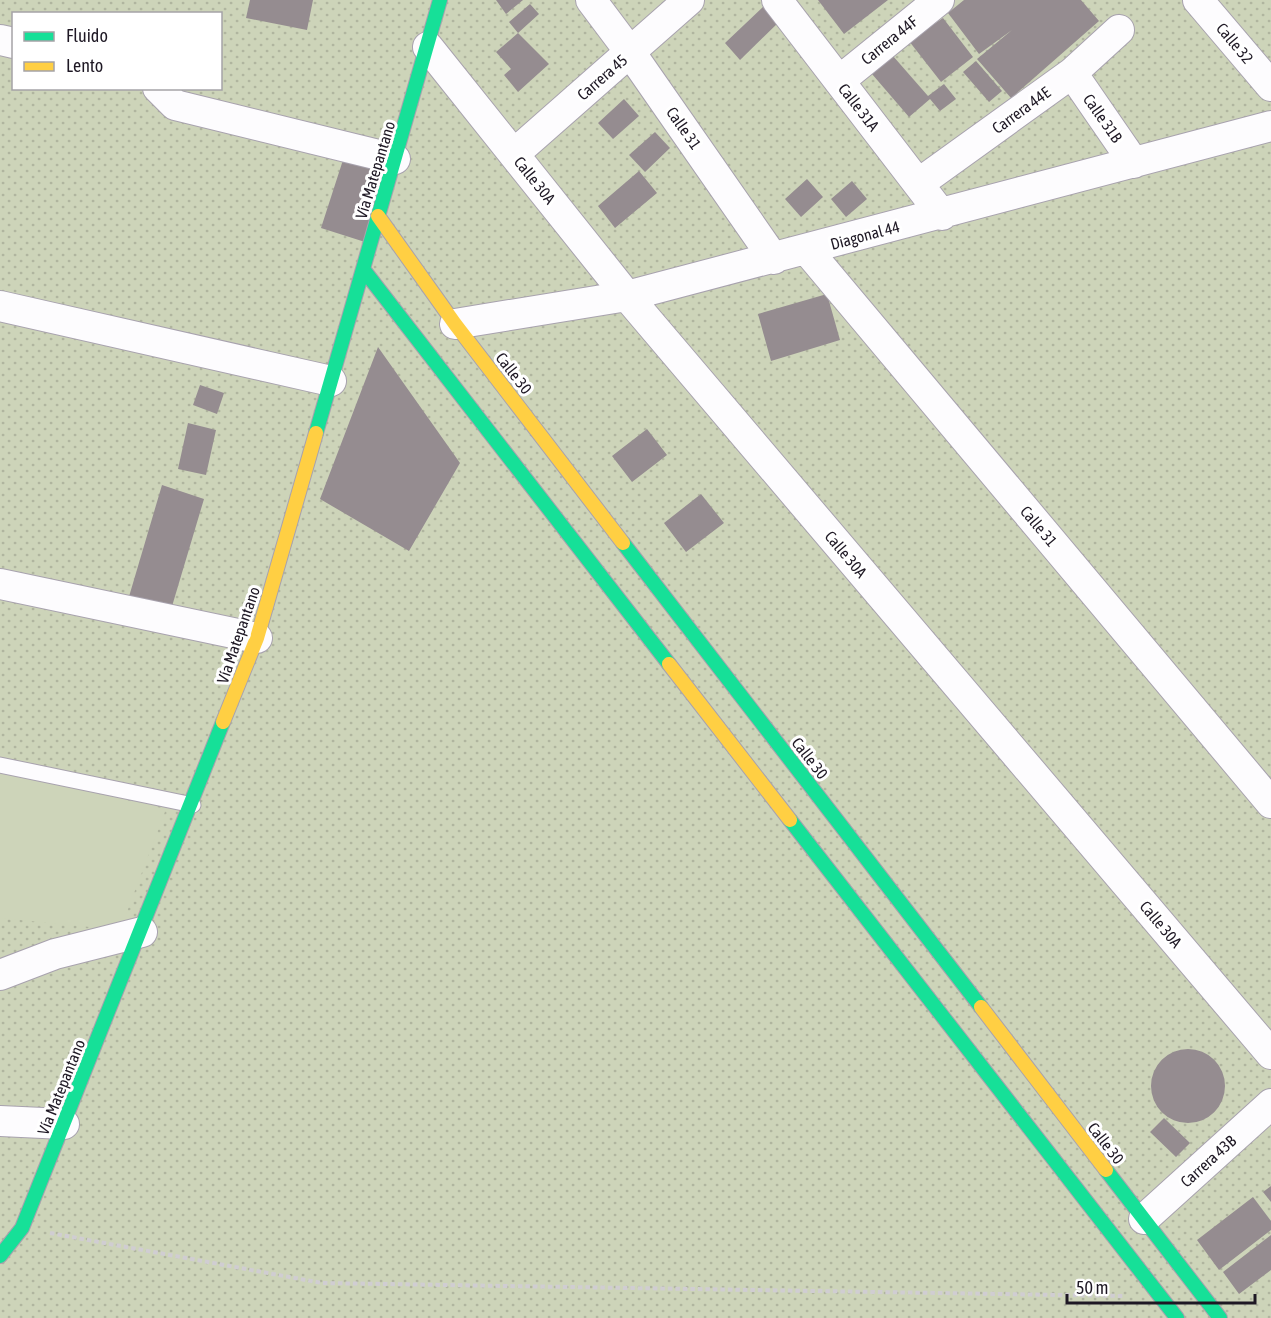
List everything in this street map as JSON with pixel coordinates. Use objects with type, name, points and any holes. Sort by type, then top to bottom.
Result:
[{"type":"main road","name":"Vía Matepantano","points":[[0,1256],[22,1228],[193,805],[257,638],[440,0]]},
{"type":"main road","name":"Calle 30","points":[[378,216],[455,324],[1220,1318]]},
{"type":"main road","points":[[363,269],[1177,1318]]},
{"type":"street","name":"Calle 31","points":[[591,0],[630,52],[774,259]]},
{"type":"street","name":"Carrera 45","points":[[514,154],[689,0]]},
{"type":"street","name":"Calle 31A","points":[[777,0],[942,214]]},
{"type":"street","name":"Carrera 44F","points":[[839,81],[939,0]]},
{"type":"street","name":"Calle 32","points":[[1198,0],[1271,86]]},
{"type":"street","name":"Carrera 44E","points":[[918,184],[1072,73],[1119,30]]},
{"type":"street","name":"Calle 30A","points":[[428,47],[627,296],[1271,1054]]},
{"type":"street","name":"Calle 31B","points":[[1072,73],[1134,163]]},
{"type":"street","points":[[160,90],[175,105],[395,159]]},
{"type":"street","name":"Diagonal 44","points":[[455,324],[627,296],[1271,126]]},
{"type":"street","name":"Calle 31","points":[[807,250],[1271,803]]},
{"type":"street","points":[[0,306],[331,381]]},
{"type":"street","points":[[0,584],[257,638]]},
{"type":"street","points":[[0,975],[55,954],[142,932]]},
{"type":"street","name":"Carrera 43B","points":[[1144,1219],[1271,1104]]},
{"type":"street","points":[[0,1122],[64,1124]]},
{"type":"lane","points":[[0,765],[193,805]]},
{"type":"path","points":[[22,1228],[322,1283],[1160,1297]]},
{"type":"green space","points":[[0,0],[1271,0],[1271,1318],[0,1318]]},
{"type":"green space","points":[[0,772],[166,809],[120,930],[0,918]]},
{"type":"building","points":[[250,0],[313,0],[307,30],[246,18]]},
{"type":"building","points":[[496,0],[523,0],[506,14]]},
{"type":"building","points":[[818,0],[888,0],[844,34]]},
{"type":"building","points":[[964,0],[1081,0],[1099,21],[1011,98],[977,59],[1012,30],[979,54],[948,13]]},
{"type":"building","points":[[530,4],[539,14],[518,33],[509,22]]},
{"type":"building","points":[[765,5],[780,21],[740,60],[725,43]]},
{"type":"building","points":[[943,18],[973,57],[941,82],[909,41]]},
{"type":"building","points":[[518,33],[549,64],[518,92],[504,75],[511,69],[496,52]]},
{"type":"building","points":[[893,56],[928,96],[944,84],[956,99],[940,111],[930,99],[909,117],[872,74]]},
{"type":"building","points":[[976,61],[1002,91],[989,102],[963,72]]},
{"type":"building","points":[[624,99],[639,116],[613,139],[598,123]]},
{"type":"building","points":[[655,132],[670,148],[645,172],[629,155]]},
{"type":"building","points":[[343,160],[386,174],[365,242],[321,228]]},
{"type":"building","points":[[639,171],[657,193],[615,228],[598,206]]},
{"type":"building","points":[[807,179],[823,197],[801,217],[785,199]]},
{"type":"building","points":[[852,181],[867,199],[846,217],[831,199]]},
{"type":"building","points":[[827,294],[840,340],[771,361],[758,314]]},
{"type":"building","points":[[378,347],[460,463],[409,551],[320,499]]},
{"type":"building","points":[[200,385],[224,393],[217,414],[193,405]]},
{"type":"building","points":[[188,423],[216,430],[206,475],[178,469]]},
{"type":"building","points":[[647,429],[667,455],[632,482],[612,456]]},
{"type":"building","points":[[162,485],[204,499],[170,613],[128,600]]},
{"type":"building","points":[[701,494],[724,523],[686,552],[664,523]]},
{"type":"building","points":[[1181,1049],[1195,1049],[1209,1055],[1219,1065],[1225,1079],[1223,1100],[1209,1117],[1195,1123],[1181,1123],[1167,1117],[1157,1107],[1151,1093],[1151,1079],[1157,1065],[1167,1055]]},
{"type":"building","points":[[1164,1118],[1190,1143],[1176,1157],[1150,1132]]},
{"type":"building","points":[[1271,1186],[1271,1202],[1263,1192]]},
{"type":"building","points":[[1253,1197],[1271,1221],[1271,1230],[1219,1270],[1197,1240]]},
{"type":"building","points":[[1271,1235],[1271,1270],[1239,1294],[1223,1272]]},
{"type":"traffic: fast","points":[[316,433],[440,0]]},
{"type":"traffic: fast","points":[[363,269],[669,664]]},
{"type":"traffic: fast","points":[[623,543],[981,1007]]},
{"type":"traffic: fast","points":[[0,1256],[22,1228],[223,722]]},
{"type":"traffic: fast","points":[[790,820],[1177,1318]]},
{"type":"traffic: fast","points":[[1106,1170],[1220,1318]]},
{"type":"traffic: slow","points":[[378,216],[455,324],[623,543]]},
{"type":"traffic: slow","points":[[223,722],[257,638],[316,433]]},
{"type":"traffic: slow","points":[[669,664],[790,820]]},
{"type":"traffic: slow","points":[[981,1007],[1106,1170]]}]
